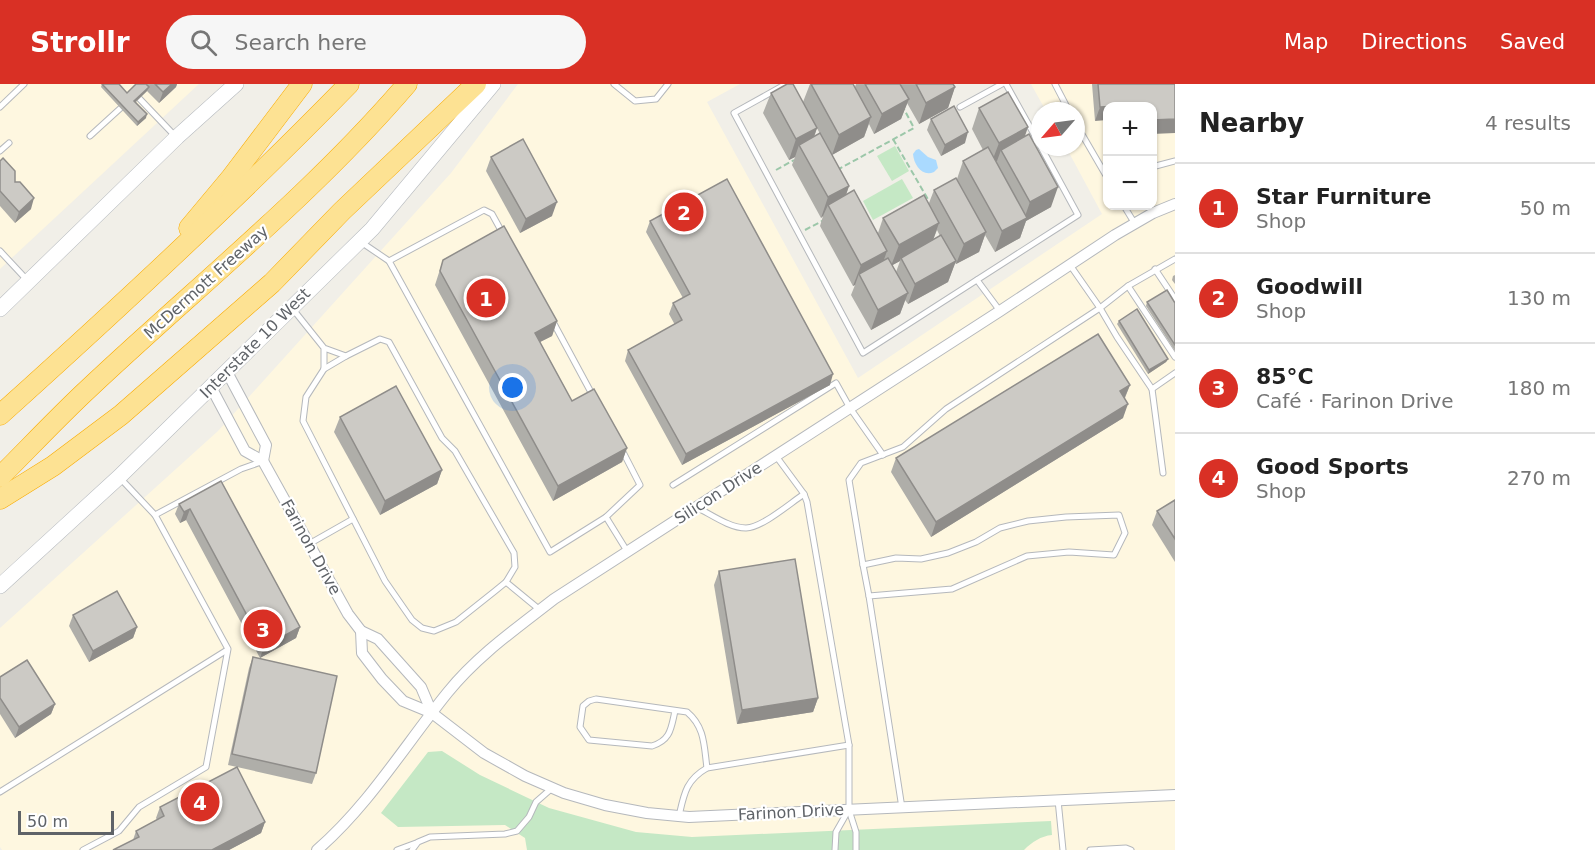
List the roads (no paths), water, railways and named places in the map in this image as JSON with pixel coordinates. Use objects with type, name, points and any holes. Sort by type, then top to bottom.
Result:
[{"type":"highway","points":[[135,294],[230,179],[302,84]]},
{"type":"highway","points":[[0,415],[135,294],[244,191],[349,84]]},
{"type":"highway","name":"McDermott Freeway","points":[[0,477],[86,390],[274,221],[368,129],[407,84]]},
{"type":"highway","points":[[0,499],[53,466],[121,415],[272,283],[342,211],[476,84]]},
{"type":"main road","points":[[0,309],[177,137],[235,84]]},
{"type":"main road","name":"Interstate 10 West","points":[[0,586],[119,477],[291,306],[360,241],[493,84]]},
{"type":"street","name":"Silicon Drive","points":[[317,850],[337,833],[381,782],[450,690],[480,658],[515,627],[627,551],[1070,265],[1135,224],[1175,204]]},
{"type":"street","name":"Farinon Drive","points":[[227,372],[266,445],[263,461]]},
{"type":"street","name":"Farinon Drive","points":[[211,387],[245,451],[263,461],[348,614],[360,631],[362,653],[382,679],[403,700],[432,713],[484,753],[552,788],[605,805],[678,816],[1175,795]]},
{"type":"street","name":"Farinon Drive","points":[[360,631],[378,639],[421,687],[432,713]]},
{"type":"lane","points":[[0,107],[24,84]]},
{"type":"lane","points":[[614,84],[635,101],[656,99],[668,84]]},
{"type":"lane","points":[[786,84],[734,113],[863,353],[1078,215],[1046,156]]},
{"type":"lane","points":[[960,107],[1004,84],[1031,130]]},
{"type":"lane","points":[[1055,84],[1064,102]]},
{"type":"lane","points":[[90,136],[136,94],[177,137]]},
{"type":"lane","points":[[1085,140],[1103,171]]},
{"type":"lane","points":[[0,151],[9,143]]},
{"type":"lane","points":[[1157,166],[1175,161]]},
{"type":"lane","points":[[388,261],[484,210],[492,214],[509,245]]},
{"type":"lane","points":[[1126,210],[1135,224]]},
{"type":"lane","points":[[360,241],[388,261],[550,552],[606,517],[640,485],[620,446]]},
{"type":"lane","points":[[0,251],[28,281]]},
{"type":"lane","points":[[902,807],[849,480],[861,464],[903,447],[946,409],[1100,308],[1128,286],[1175,259]]},
{"type":"lane","points":[[1070,265],[1152,388],[1163,474]]},
{"type":"lane","points":[[1155,269],[1175,299]]},
{"type":"lane","points":[[977,280],[1000,311]]},
{"type":"lane","points":[[1128,286],[1175,357]]},
{"type":"lane","points":[[291,306],[324,348],[346,356]]},
{"type":"lane","points":[[551,318],[599,407]]},
{"type":"lane","points":[[380,339],[389,342],[442,438],[455,451],[514,553],[515,567],[506,582],[456,622],[434,631],[422,628],[412,620],[385,580],[303,421],[306,397],[324,369],[346,356],[380,339]]},
{"type":"lane","points":[[324,348],[324,369]]},
{"type":"lane","points":[[1152,388],[1175,373]]},
{"type":"lane","points":[[673,485],[836,383],[850,408],[883,455]]},
{"type":"lane","points":[[776,456],[804,494],[807,502],[849,745],[849,810],[856,832],[856,850]]},
{"type":"lane","points":[[156,515],[241,468],[263,461]]},
{"type":"lane","points":[[83,850],[119,831],[139,807],[206,767],[228,649],[156,515],[119,477]]},
{"type":"lane","points":[[696,507],[733,526],[747,528],[763,522],[804,494]]},
{"type":"lane","points":[[863,565],[896,558],[921,559],[948,553],[976,542],[1000,528],[1028,521],[1119,515],[1125,533],[1114,555],[1069,552],[1028,556],[952,589],[868,596]]},
{"type":"lane","points":[[606,517],[627,551]]},
{"type":"lane","points":[[309,544],[353,519]]},
{"type":"lane","points":[[506,582],[540,610]]},
{"type":"lane","points":[[0,792],[228,649]]},
{"type":"lane","points":[[675,711],[669,734],[662,743],[652,746],[589,740],[580,727],[582,706],[596,699],[687,712],[696,720],[701,729],[707,768]]},
{"type":"lane","points":[[678,816],[684,794],[695,775],[707,768],[849,745]]},
{"type":"lane","points":[[397,850],[430,837],[505,834],[517,831],[529,817],[536,802],[552,788]]},
{"type":"lane","points":[[1058,800],[1063,850]]},
{"type":"lane","points":[[836,850],[836,832],[849,810]]},
{"type":"lane","points":[[412,850],[418,842]]},
{"type":"lane","points":[[1090,850],[1126,848],[1131,850]]},
{"type":"water","points":[[919,149],[928,157],[936,160],[938,168],[934,172],[926,173],[917,166],[913,154]]},
{"type":"place","name":"Goodwill","points":[[684,212]]},
{"type":"place","name":"Star Furniture","points":[[486,298]]},
{"type":"place","name":"85°C","points":[[263,629]]},
{"type":"place","name":"Good Sports","points":[[200,802]]}]
